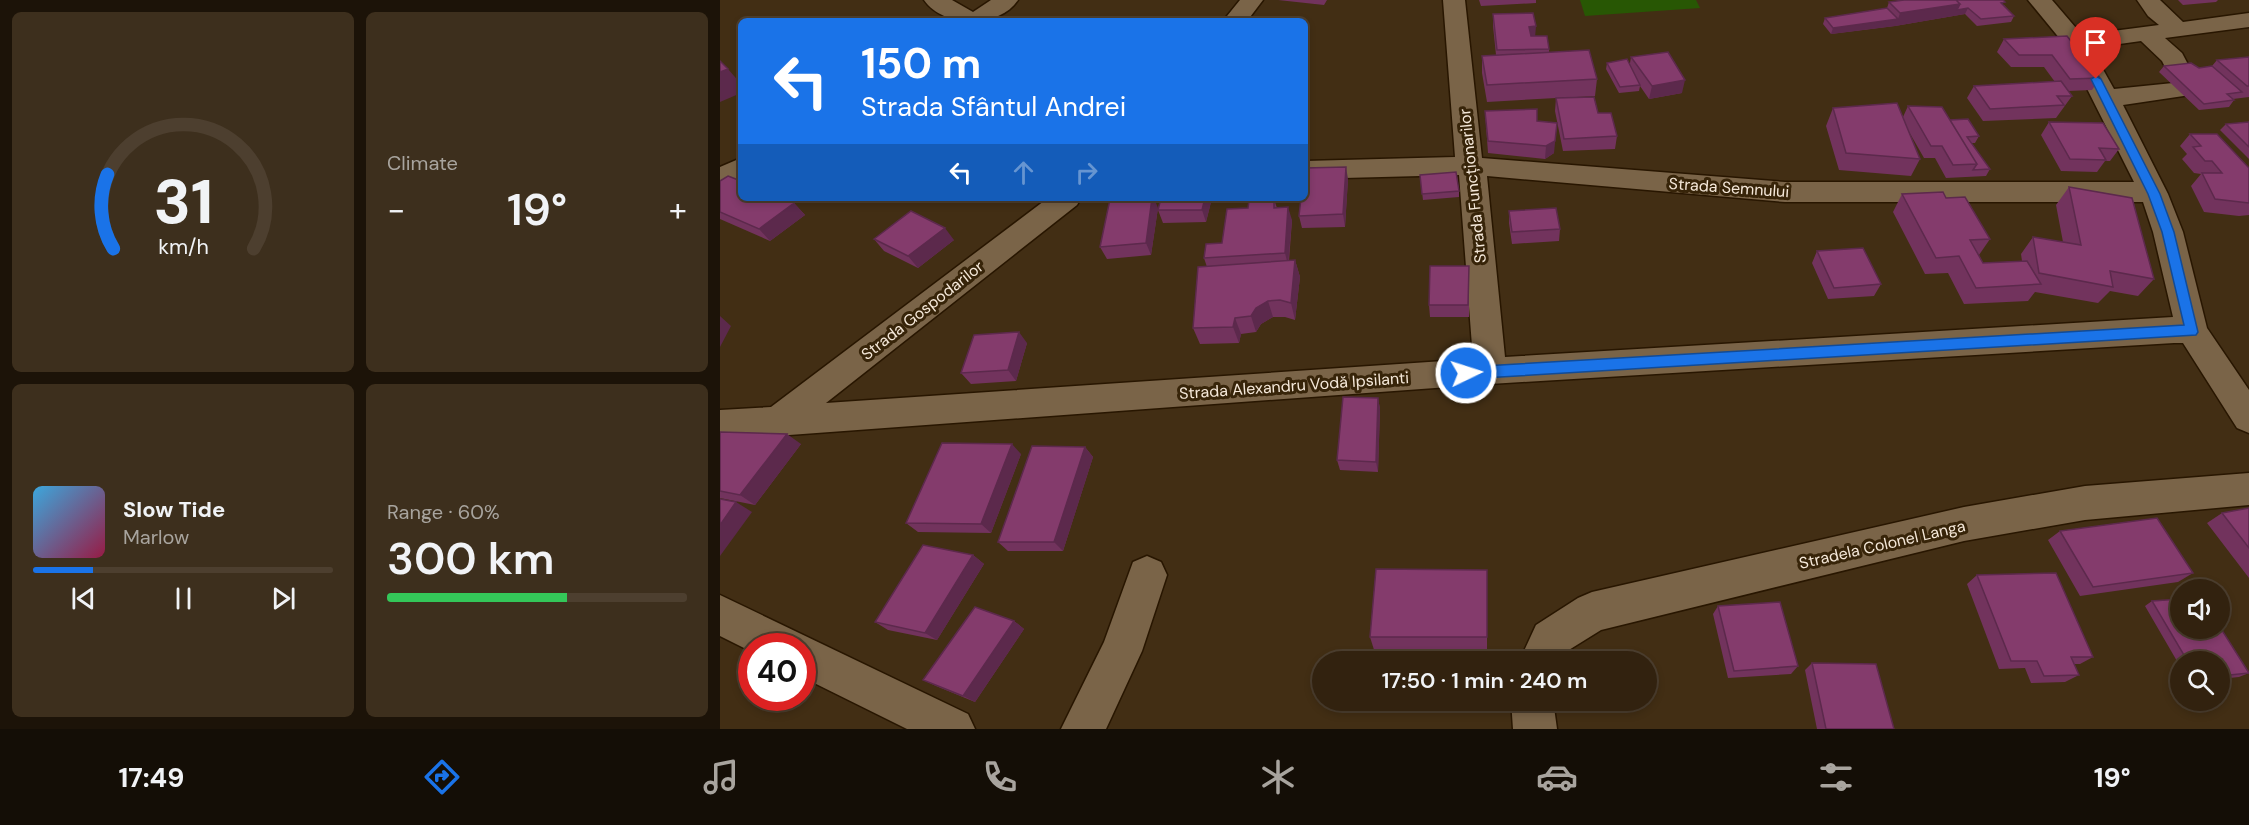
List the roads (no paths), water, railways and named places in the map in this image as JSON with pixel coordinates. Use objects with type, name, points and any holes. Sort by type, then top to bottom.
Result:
[{"type":"street","points":[[935,0],[968,18]]},
{"type":"street","points":[[978,18],[1007,0]]},
{"type":"street","points":[[1237,18],[1252,0]]},
{"type":"street","name":"Strada Funcționarilor","points":[[1454,0],[1467,153],[1471,166],[1490,371]]},
{"type":"street","points":[[2039,0],[2076,43],[2106,97],[2154,194],[2168,232],[2192,332],[2249,418]]},
{"type":"street","points":[[2148,0],[2156,11],[2178,29]]},
{"type":"street","points":[[2076,43],[2249,20]]},
{"type":"street","points":[[2106,97],[2132,97],[2187,89],[2173,58],[2145,33]]},
{"type":"street","name":"Strada Semnului","points":[[1308,170],[1471,166],[1785,192],[2136,192],[2154,194]]},
{"type":"street","points":[[720,180],[738,169]]},
{"type":"street","name":"Strada Gospodarilor","points":[[778,421],[1062,201]]},
{"type":"street","name":"Strada Alexandru Vodă Ipsilanti","points":[[720,425],[1490,371],[2174,330],[2192,332]]},
{"type":"street","name":"Stradela Colonel Langa","points":[[1545,651],[1550,639],[1592,612],[1964,524],[2085,503],[2249,489]]},
{"type":"street","points":[[1083,729],[1121,651],[1147,575]]},
{"type":"street","points":[[720,615],[757,633]]},
{"type":"street","points":[[816,662],[953,729]]},
{"type":"street","points":[[1533,711],[1535,729]]}]
